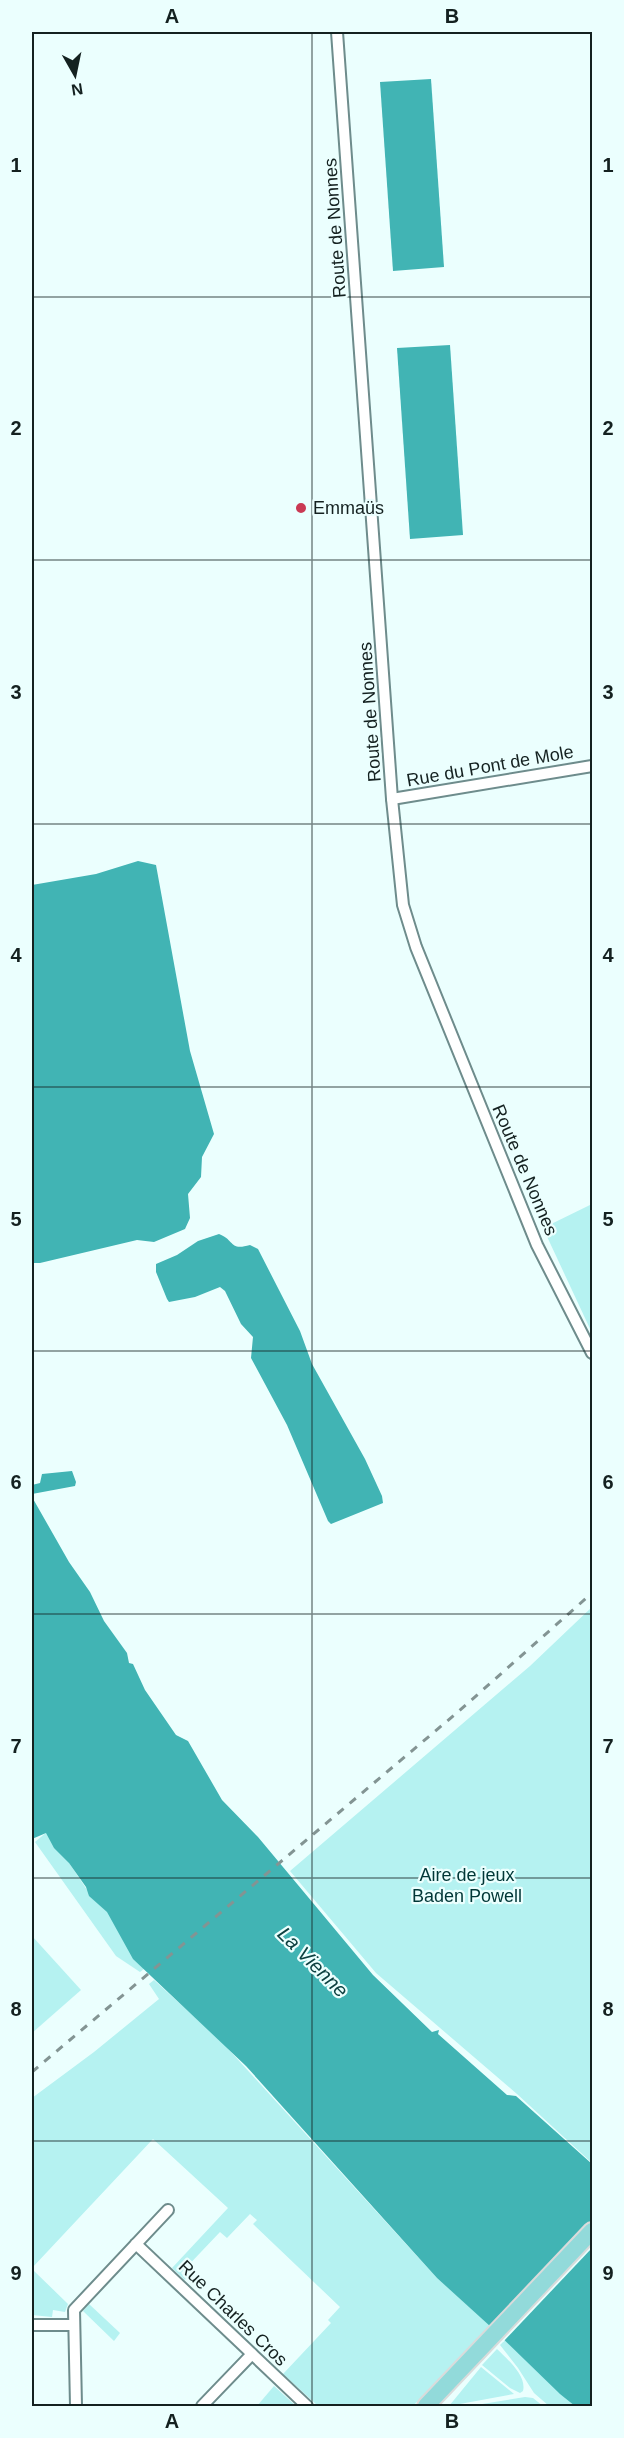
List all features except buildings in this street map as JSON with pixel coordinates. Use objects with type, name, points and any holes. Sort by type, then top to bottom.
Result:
[{"type":"main road","points":[[426,2406],[592,2231]]},
{"type":"street","name":"Route de Nonnes","points":[[337,32],[392,799],[403,905],[416,947],[537,1245],[592,1353]]},
{"type":"street","name":"Rue du Pont de Mole","points":[[392,799],[592,766]]},
{"type":"street","points":[[76,2406],[75,2308],[168,2210]]},
{"type":"street","name":"Rue Charles Cros","points":[[136,2244],[307,2406]]},
{"type":"street","points":[[32,2325],[74,2325]]},
{"type":"street","points":[[202,2406],[252,2354]]},
{"type":"green space","points":[[592,1204],[592,1333],[543,1228]]},
{"type":"green space","name":"Aire de jeux Baden Powell","points":[[592,1607],[592,2163],[517,2094],[376,1973],[290,1871],[530,1666]]},
{"type":"green space","points":[[48,1831],[93,1899],[107,1908],[145,1968],[140,1972],[116,1956],[35,1842]]},
{"type":"green space","points":[[32,1936],[81,1990],[32,2033]]},
{"type":"green space","points":[[154,1980],[221,2041],[437,2278],[491,2326],[413,2406],[318,2406],[283,2374],[331,2323],[328,2320],[340,2307],[253,2224],[257,2220],[250,2214],[227,2238],[220,2232],[181,2273],[186,2278],[185,2280],[172,2268],[228,2208],[153,2139],[32,2268],[32,2098],[94,2052],[159,1999],[149,1984]]},
{"type":"green space","points":[[32,2269],[68,2304],[65,2312],[53,2310],[52,2317],[32,2315]]},
{"type":"green space","points":[[89,2304],[120,2333],[114,2341],[83,2311]]},
{"type":"green space","points":[[505,2340],[575,2406],[549,2406],[534,2393],[500,2345]]},
{"type":"green space","points":[[497,2349],[519,2374],[523,2385],[523,2391],[520,2393],[510,2388],[482,2365]]},
{"type":"green space","points":[[481,2367],[514,2394],[449,2406]]},
{"type":"green space","points":[[274,2386],[296,2406],[257,2406]]},
{"type":"green space","points":[[525,2397],[533,2398],[543,2406],[470,2406]]},
{"type":"water","points":[[431,79],[444,267],[393,271],[380,82]]},
{"type":"water","points":[[450,345],[463,535],[410,539],[397,348]]},
{"type":"water","points":[[138,861],[156,865],[190,1051],[214,1134],[202,1157],[201,1177],[188,1194],[190,1218],[185,1229],[154,1242],[137,1240],[32,1263],[32,885],[96,874]]},
{"type":"water","points":[[219,1234],[235,1246],[250,1245],[258,1249],[300,1331],[312,1364],[365,1459],[383,1503],[331,1524],[287,1425],[251,1358],[253,1337],[241,1324],[225,1291],[220,1287],[195,1297],[169,1302],[167,1299],[156,1272],[156,1264],[177,1255],[198,1241]]},
{"type":"water","points":[[72,1471],[75,1486],[32,1494],[32,1485],[40,1483],[42,1474]]},
{"type":"water","name":"La Vienne","points":[[32,1497],[69,1562],[90,1592],[104,1621],[127,1653],[129,1663],[133,1664],[145,1690],[176,1735],[188,1741],[222,1800],[258,1837],[373,1975],[432,2032],[439,2030],[438,2034],[507,2095],[516,2096],[592,2164],[592,2406],[575,2406],[560,2394],[437,2278],[246,2066],[133,1959],[107,1912],[89,1896],[86,1887],[69,1863],[54,1848],[46,1833],[32,1839]]},
{"type":"pier","points":[[592,2221],[592,2248],[503,2342],[489,2329]]},
{"type":"railway","points":[[32,2072],[459,1711],[592,1593]]},
{"type":"place","name":"Emmaüs","points":[[301,508]]}]
